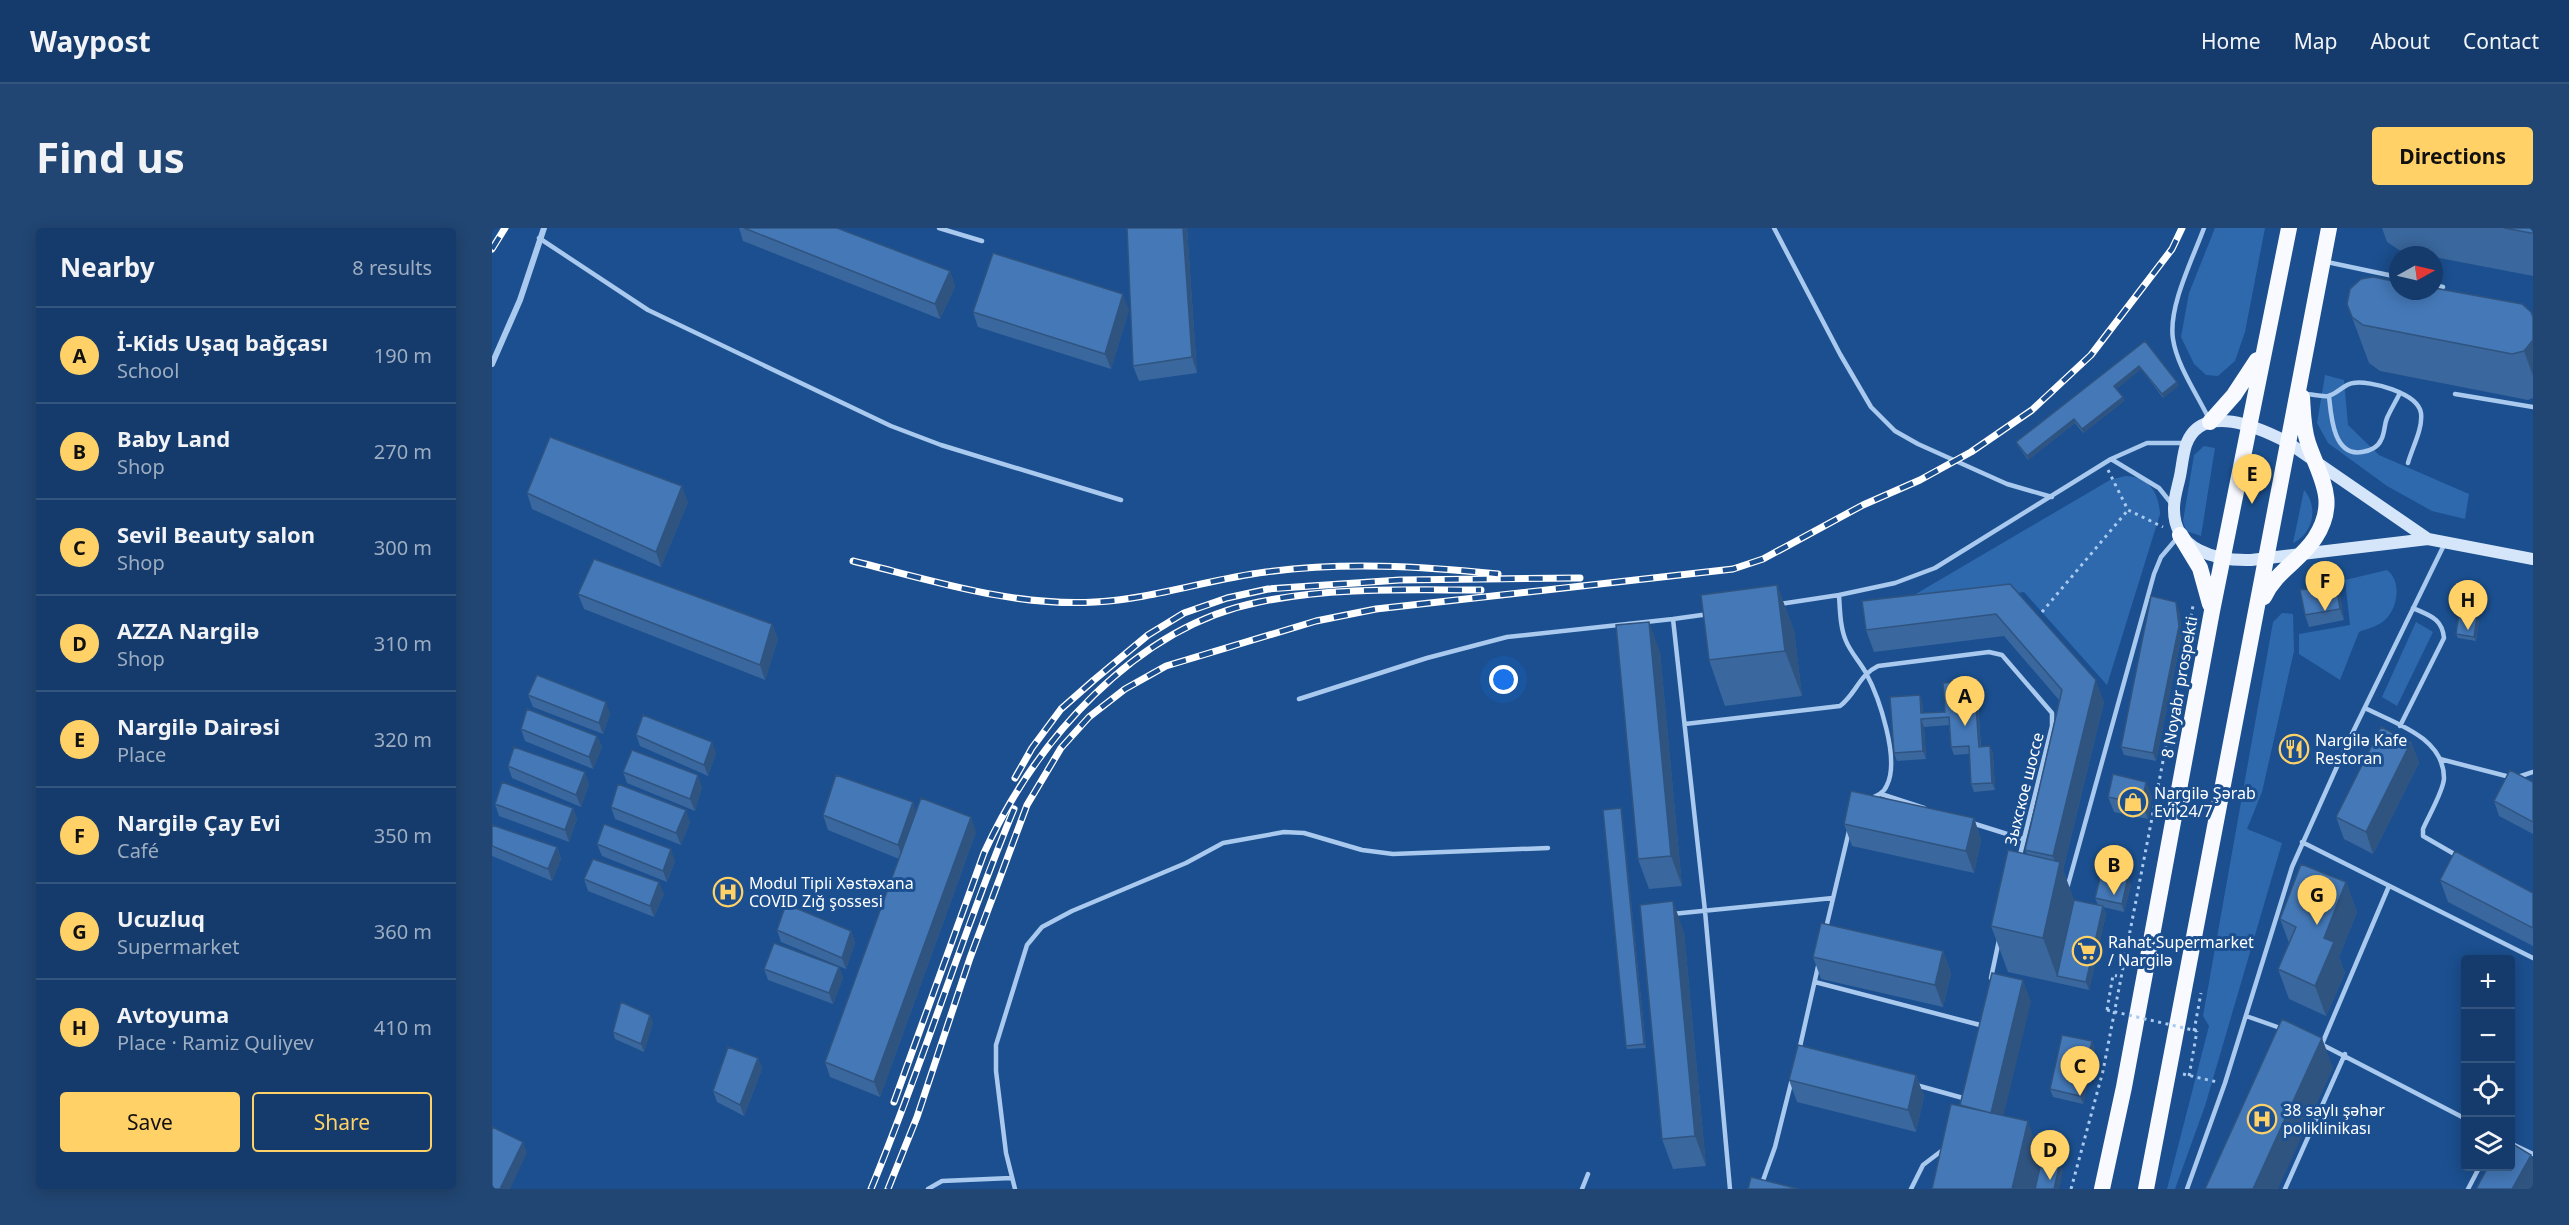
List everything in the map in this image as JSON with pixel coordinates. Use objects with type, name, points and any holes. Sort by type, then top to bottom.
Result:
[{"type":"highway","name":"8 Noyabr prospekti","points":[[2102,1189],[2124,1087],[2222,558],[2289,228]]},
{"type":"highway","points":[[2146,1189],[2329,228]]},
{"type":"highway","points":[[2210,422],[2246,380],[2266,343]]},
{"type":"highway","points":[[2256,614],[2276,577],[2313,541],[2325,515],[2325,482],[2304,431],[2301,369]]},
{"type":"highway","points":[[2180,536],[2200,568],[2212,610]]},
{"type":"main road","points":[[2428,539],[2287,442],[2249,426],[2225,421],[2210,422],[2196,430],[2186,443],[2174,505],[2175,524],[2180,536],[2196,549],[2222,558],[2266,559],[2428,539],[2533,559]]},
{"type":"street","points":[[492,364],[520,300],[544,228]]},
{"type":"lane","points":[[939,228],[982,241]]},
{"type":"lane","points":[[1774,228],[1840,354],[1871,407],[1883,419],[1895,430],[1918,444],[2007,484],[2052,497]]},
{"type":"lane","points":[[2204,228],[2172,321],[2177,353],[2210,422]]},
{"type":"lane","points":[[539,238],[648,310],[891,426],[942,445],[1121,500]]},
{"type":"lane","points":[[2322,261],[2389,275]]},
{"type":"lane","points":[[2302,393],[2329,396],[2351,383],[2376,384],[2400,393],[2418,405],[2421,413],[2420,428],[2408,463]]},
{"type":"lane","points":[[2329,396],[2334,432],[2353,452],[2363,452],[2376,447],[2381,440],[2387,418],[2400,393]]},
{"type":"lane","points":[[2455,394],[2533,407]]},
{"type":"lane","points":[[1768,605],[1839,595],[1895,583],[1935,568],[2111,459],[2147,443],[2186,443]]},
{"type":"lane","points":[[2111,459],[2159,488],[2174,505]]},
{"type":"lane","points":[[2058,891],[2068,885],[2154,574],[2169,545],[2180,536]]},
{"type":"lane","points":[[2187,1189],[2225,1083],[2292,867],[2365,708],[2445,543]]},
{"type":"lane","points":[[1839,595],[1846,640],[1866,672],[1887,726],[1891,774],[1881,794],[1861,804]]},
{"type":"lane","points":[[2400,726],[2444,638],[2443,627],[2438,619],[2413,608]]},
{"type":"lane","points":[[1299,699],[1427,658],[1507,637],[1721,612]]},
{"type":"lane","points":[[1673,619],[1730,1189]]},
{"type":"lane","name":"Зыхское шоссе","points":[[1866,672],[1878,666],[1989,652],[2002,655],[2052,713],[2052,726],[2018,861]]},
{"type":"lane","points":[[1685,724],[1840,706],[1850,698],[1866,672]]},
{"type":"lane","points":[[2365,708],[2425,738],[2440,759],[2444,779],[2422,829],[2423,836],[2460,857]]},
{"type":"lane","points":[[2440,759],[2509,777],[2523,777],[2533,772]]},
{"type":"lane","points":[[1881,794],[1936,812]]},
{"type":"lane","points":[[1968,822],[2024,839]]},
{"type":"lane","points":[[1824,939],[1850,826]]},
{"type":"lane","points":[[1015,1189],[1011,1178],[996,1071],[996,1045],[1027,945],[1041,927],[1072,910],[1186,863],[1223,843],[1284,831],[1304,833],[1362,850],[1393,854],[1548,848]]},
{"type":"lane","points":[[2302,842],[2533,958]]},
{"type":"lane","points":[[2322,1044],[2389,885]]},
{"type":"lane","points":[[1660,915],[1833,897]]},
{"type":"lane","points":[[1990,981],[2000,937]]},
{"type":"lane","points":[[1809,1058],[1798,1055],[1822,950]]},
{"type":"lane","points":[[1815,981],[1980,1025]]},
{"type":"lane","points":[[1977,1035],[1982,1014]]},
{"type":"lane","points":[[2246,1016],[2290,1032]]},
{"type":"lane","points":[[2311,1040],[2345,1054],[2462,1117]]},
{"type":"lane","points":[[2285,1189],[2345,1054]]},
{"type":"lane","points":[[1760,1189],[1775,1146],[1792,1078]]},
{"type":"lane","points":[[1908,1083],[1963,1098]]},
{"type":"lane","points":[[1961,1107],[1965,1087]]},
{"type":"lane","points":[[2515,1145],[2533,1154]]},
{"type":"lane","points":[[1911,1189],[1923,1165],[1948,1147]]},
{"type":"lane","points":[[2029,1155],[2061,1163]]},
{"type":"lane","points":[[2468,1189],[2478,1171]]},
{"type":"lane","points":[[1582,1189],[1588,1174]]},
{"type":"lane","points":[[928,1189],[942,1181],[1011,1178]]},
{"type":"path","points":[[2104,463],[2128,510],[2180,536]]},
{"type":"path","points":[[2042,612],[2128,510]]},
{"type":"path","points":[[2071,1189],[2103,1071],[2194,601]]},
{"type":"path","points":[[2117,976],[2113,975],[2107,1010],[2197,1031],[2189,1076]]},
{"type":"path","points":[[2170,1071],[2225,1083]]},
{"type":"shaded area","points":[[2215,228],[2265,228],[2245,332],[2235,361],[2218,376],[2206,375],[2194,364],[2181,337],[2189,293]]},
{"type":"shaded area","points":[[2325,375],[2344,380],[2348,425],[2379,455],[2469,494],[2465,519],[2432,511],[2387,486],[2328,443],[2317,423]]},
{"type":"shaded area","points":[[2204,446],[2215,448],[2201,536],[2186,531],[2183,521],[2194,455]]},
{"type":"shaded area","points":[[2125,476],[2140,479],[2151,487],[2155,492],[2160,514],[2107,685],[2024,592],[1902,609],[1914,595],[2110,480]]},
{"type":"shaded area","points":[[2304,490],[2311,504],[2312,520],[2305,533],[2293,543]]},
{"type":"shaded area","points":[[2387,570],[2392,575],[2396,587],[2393,609],[2382,622],[2359,632],[2340,680],[2299,654],[2299,634],[2350,625],[2345,580]]},
{"type":"shaded area","points":[[2282,613],[2293,614],[2294,651],[2262,792],[2247,829],[2282,843],[2205,1106],[2175,1189],[2167,1189],[2209,1026],[2203,1016],[2273,622]]},
{"type":"shaded area","points":[[2416,622],[2433,632],[2397,706],[2382,697]]},
{"type":"building","points":[[744,228],[837,228],[950,271],[935,304]]},
{"type":"building","points":[[1127,228],[1183,228],[1192,357],[1133,366]]},
{"type":"building","points":[[2504,228],[2533,228],[2533,233],[2531,233]]},
{"type":"building","points":[[993,253],[1123,294],[1105,354],[973,312]]},
{"type":"building","points":[[2373,277],[2389,280],[2389,300],[2443,300],[2443,290],[2522,304],[2533,317],[2533,340],[2524,351],[2512,354],[2363,325],[2352,317],[2347,304],[2350,289],[2361,279]]},
{"type":"building","points":[[2145,341],[2177,382],[2162,394],[2139,366],[2114,386],[2123,397],[2082,429],[2074,419],[2027,456],[2016,442]]},
{"type":"building","points":[[550,437],[682,486],[656,552],[527,493]]},
{"type":"building","points":[[594,559],[772,624],[760,665],[578,594]]},
{"type":"building","points":[[2334,572],[2340,609],[2305,615],[2300,590],[2314,588],[2312,576]]},
{"type":"building","points":[[2010,584],[2096,680],[2053,856],[2025,850],[2062,690],[1996,614],[1866,630],[1862,601]]},
{"type":"building","points":[[1777,585],[1785,651],[1709,660],[1701,595]]},
{"type":"building","points":[[2151,596],[2176,602],[2179,626],[2153,753],[2121,747]]},
{"type":"building","points":[[2459,614],[2477,617],[2474,637],[2456,634]]},
{"type":"building","points":[[1649,622],[1671,856],[1638,859],[1616,625]]},
{"type":"building","points":[[537,675],[606,702],[599,723],[528,695]]},
{"type":"building","points":[[1974,681],[1979,747],[1990,746],[1992,783],[1971,784],[1969,746],[1951,747],[1949,717],[1921,719],[1923,751],[1894,753],[1890,697],[1920,695],[1921,713],[1945,712],[1943,683]]},
{"type":"building","points":[[527,709],[597,736],[589,757],[521,729]]},
{"type":"building","points":[[643,715],[712,742],[704,765],[636,735]]},
{"type":"building","points":[[2381,727],[2411,742],[2366,832],[2336,817]]},
{"type":"building","points":[[514,747],[585,772],[576,795],[508,766]]},
{"type":"building","points":[[632,750],[698,775],[690,799],[623,772]]},
{"type":"building","points":[[2510,770],[2533,782],[2533,822],[2494,801]]},
{"type":"building","points":[[2113,774],[2146,782],[2142,804],[2108,797]]},
{"type":"building","points":[[836,775],[913,802],[898,845],[823,815]]},
{"type":"building","points":[[502,782],[573,808],[565,830],[495,804]]},
{"type":"building","points":[[618,784],[686,810],[676,833],[611,807]]},
{"type":"building","points":[[1851,791],[1974,818],[1966,851],[1844,824]]},
{"type":"building","points":[[921,798],[971,817],[874,1082],[825,1062]]},
{"type":"building","points":[[1621,808],[1644,1044],[1626,1046],[1603,810]]},
{"type":"building","points":[[604,824],[671,849],[663,871],[597,844]]},
{"type":"building","points":[[492,825],[557,847],[548,869],[492,846]]},
{"type":"building","points":[[2008,850],[2060,862],[2043,938],[1991,926]]},
{"type":"building","points":[[2455,851],[2533,893],[2533,928],[2440,880]]},
{"type":"building","points":[[593,859],[659,882],[650,906],[584,879]]},
{"type":"building","points":[[2301,864],[2346,882],[2324,938],[2334,942],[2315,986],[2278,969],[2296,927],[2280,919]]},
{"type":"building","points":[[2102,870],[2128,877],[2122,904],[2095,898]]},
{"type":"building","points":[[2074,900],[2103,906],[2086,982],[2057,976]]},
{"type":"building","points":[[1673,901],[1695,1136],[1662,1139],[1640,905]]},
{"type":"building","points":[[786,904],[851,931],[842,958],[777,930]]},
{"type":"building","points":[[1821,923],[1943,951],[1935,985],[1813,957]]},
{"type":"building","points":[[774,943],[839,967],[829,993],[764,969]]},
{"type":"building","points":[[1992,973],[2023,980],[1991,1113],[1960,1105]]},
{"type":"building","points":[[621,1002],[650,1015],[641,1044],[613,1032]]},
{"type":"building","points":[[2282,1019],[2322,1038],[2253,1189],[2205,1189]]},
{"type":"building","points":[[2062,1035],[2092,1041],[2080,1096],[2050,1089]]},
{"type":"building","points":[[1798,1045],[1916,1075],[1908,1110],[1789,1080]]},
{"type":"building","points":[[728,1047],[758,1058],[740,1105],[713,1091]]},
{"type":"building","points":[[1951,1104],[2028,1121],[2012,1189],[1932,1189]]},
{"type":"building","points":[[492,1127],[523,1142],[500,1189],[492,1189]]},
{"type":"building","points":[[2515,1145],[2531,1155],[2512,1189],[2476,1189],[2486,1171],[2515,1171]]},
{"type":"building","points":[[2042,1159],[2060,1163],[2054,1189],[2035,1189]]},
{"type":"building","points":[[1751,1177],[1799,1189],[1748,1189]]},
{"type":"railway","points":[[492,249],[505,228]]},
{"type":"railway","points":[[888,1189],[917,1117],[970,958],[1027,805],[1061,748],[1089,717],[1125,689],[1166,666],[1316,621],[1376,609],[1733,569],[1763,559],[1863,505],[1920,480],[1971,452],[2032,410],[2091,355],[2172,249],[2182,228]]},
{"type":"railway","points":[[853,561],[942,584],[1003,596],[1065,602],[1117,600],[1245,575],[1324,567],[1411,567],[1498,574]]},
{"type":"railway","points":[[1015,778],[1032,748],[1061,709],[1148,635],[1184,613],[1227,598],[1268,589],[1400,580],[1580,578]]},
{"type":"railway","points":[[894,1102],[984,853],[1005,811],[1031,770],[1060,731],[1094,695],[1131,663],[1170,636],[1213,615],[1259,602],[1342,592],[1481,590]]},
{"type":"railway","points":[[871,1189],[1014,809]]},
{"type":"place","name":"Nargilə Dairəsi","points":[[2252,504]]},
{"type":"place","name":"Nargilə Çay Evi","points":[[2325,611]]},
{"type":"place","name":"Avtoyuma","points":[[2468,630]]},
{"type":"place","name":"İ-Kids Uşaq bağçası","points":[[1965,726]]},
{"type":"place","name":"Nargilə Kafe Restoran","points":[[2294,749]]},
{"type":"place","name":"Nargilə Şərab Evi 24/7","points":[[2133,802]]},
{"type":"place","name":"Modul Tipli Xəstəxana COVID Zığ şossesi","points":[[728,892]]},
{"type":"place","name":"Baby Land","points":[[2114,895]]},
{"type":"place","name":"Ucuzluq","points":[[2317,925]]},
{"type":"place","name":"Rahat Supermarket / Nargilə","points":[[2087,951]]},
{"type":"place","name":"Sevil Beauty salon","points":[[2080,1096]]},
{"type":"place","name":"38 saylı şəhər poliklinikası","points":[[2262,1119]]},
{"type":"place","name":"AZZA Nargilə","points":[[2050,1180]]}]
